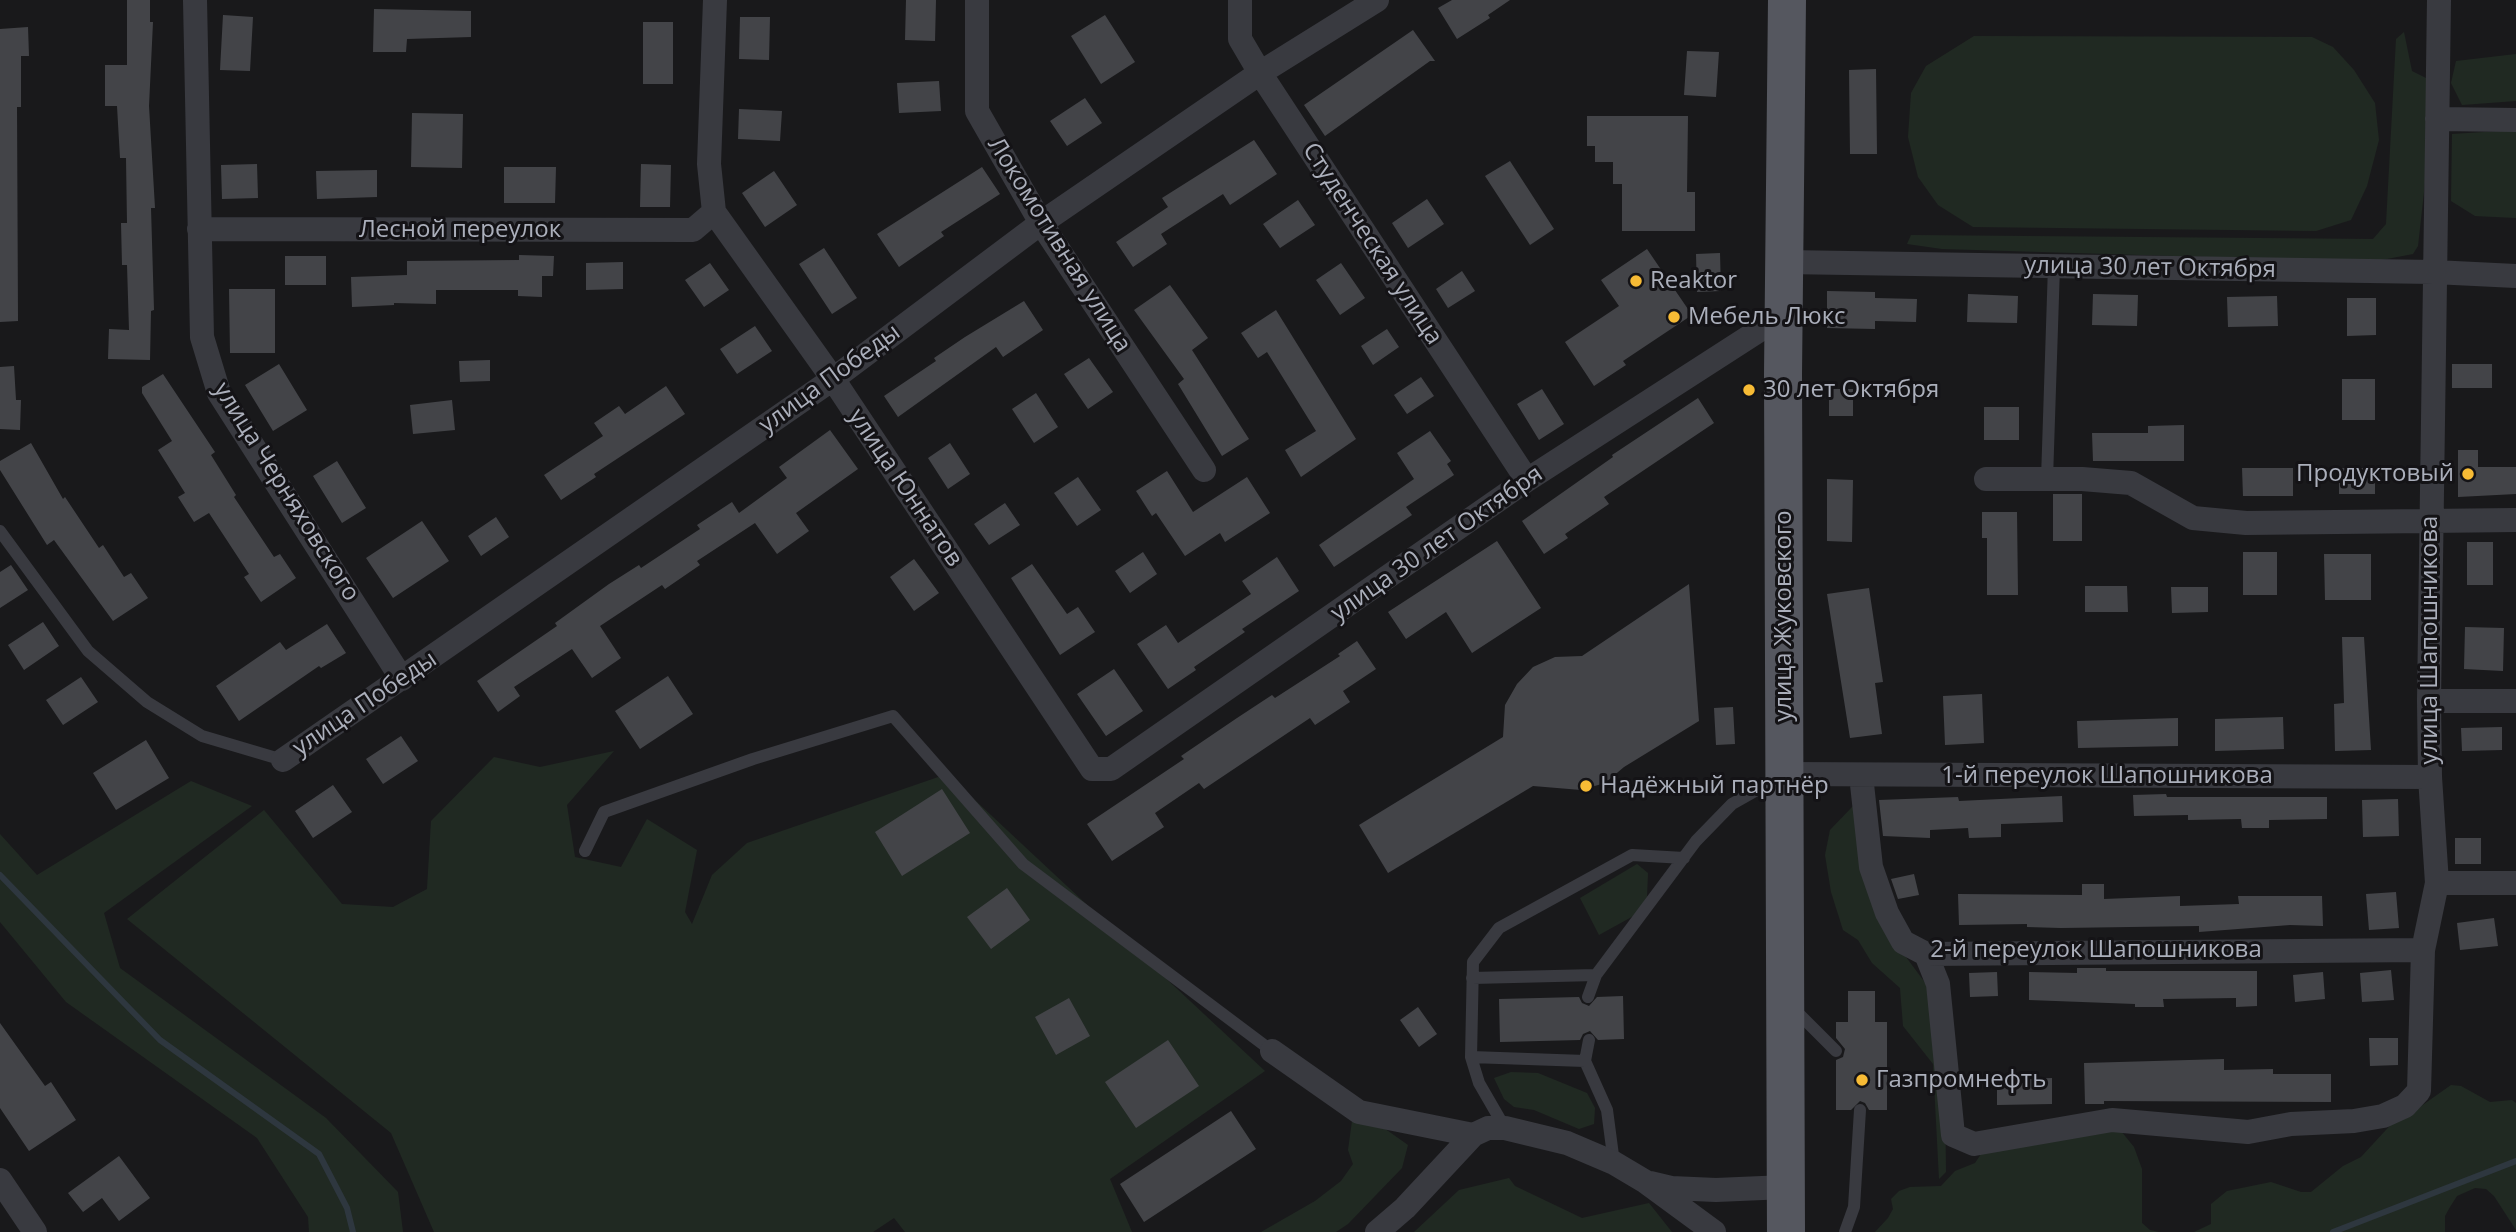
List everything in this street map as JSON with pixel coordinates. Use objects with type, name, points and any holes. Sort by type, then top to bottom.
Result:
[{"type":"main road","name":"улица Жуковского","points":[[1786,1232],[1783,315],[1787,0]]},
{"type":"street","name":"улица Черняховского","points":[[195,0],[202,337],[219,393],[402,679]]},
{"type":"street","name":"улица Юннатов","points":[[715,0],[709,164],[714,212],[833,379],[1092,769]]},
{"type":"street","name":"Локомотивная улица","points":[[977,0],[976,111],[1041,223],[1204,470]]},
{"type":"street","name":"Студенческая улица","points":[[1240,0],[1240,39],[1260,73],[1527,480]]},
{"type":"street","name":"улица Победы","points":[[284,760],[833,379],[1041,223],[1260,73],[1377,0]]},
{"type":"street","name":"улица Шапошникова","points":[[1926,954],[1938,984],[1953,1135],[1974,1144],[2112,1120],[2248,1132],[2291,1124],[2383,1116],[2405,1105],[2419,1091],[2423,950],[2437,883],[2430,777],[2429,701],[2439,0]]},
{"type":"street","points":[[2437,119],[2516,120]]},
{"type":"street","name":"Лесной переулок","points":[[199,229],[693,230],[714,212]]},
{"type":"street","name":"улица 30 лет Октября","points":[[1784,262],[2434,272],[2516,276]]},
{"type":"street","name":"улица 30 лет Октября","points":[[1092,769],[1111,769],[1527,480],[1783,315]]},
{"type":"street","points":[[1986,479],[2131,483],[2193,518],[2246,523],[2516,520]]},
{"type":"street","points":[[2429,701],[2516,701]]},
{"type":"street","name":"1-й переулок Шапошникова","points":[[1785,774],[2430,777]]},
{"type":"street","name":"2-й переулок Шапошникова","points":[[1861,775],[1871,867],[1887,913],[1903,942],[1926,954],[2423,950]]},
{"type":"street","points":[[2437,883],[2516,883]]},
{"type":"street","points":[[1272,1051],[1359,1112],[1473,1135]]},
{"type":"street","points":[[1377,1232],[1405,1208],[1473,1135],[1488,1128],[1537,1133],[1614,1163],[1646,1182],[1714,1232]]},
{"type":"street","points":[[0,1180],[35,1232]]},
{"type":"street","points":[[1646,1182],[1671,1188],[1705,1190],[1786,1187]]},
{"type":"lane","points":[[2048,479],[2054,266]]},
{"type":"lane","points":[[0,531],[88,650],[147,702],[202,736],[284,760]]},
{"type":"lane","points":[[585,851],[604,812],[752,759],[892,716],[1023,864],[1272,1051]]},
{"type":"lane","points":[[1588,997],[1596,975],[1684,858],[1732,804],[1785,774]]},
{"type":"lane","points":[[1505,1128],[1479,1083],[1471,1057],[1473,962],[1499,928],[1632,855],[1684,858]]},
{"type":"lane","points":[[1472,978],[1596,975]]},
{"type":"lane","points":[[1787,1003],[1836,1051]]},
{"type":"lane","points":[[1589,1040],[1585,1061],[1607,1110],[1614,1163]]},
{"type":"lane","points":[[1471,1057],[1585,1061]]},
{"type":"lane","points":[[1845,1232],[1854,1207],[1860,1110]]},
{"type":"shaded area","points":[[2404,32],[2412,71],[2430,80],[2429,147],[2418,246],[2413,254],[2371,262],[1942,249],[1907,244],[1911,235],[2373,239],[2386,224],[2396,39]]},
{"type":"shaded area","points":[[1974,36],[2312,37],[2333,47],[2354,70],[2375,103],[2379,140],[2367,186],[2351,220],[2316,231],[1973,227],[1938,205],[1918,177],[1908,137],[1911,93],[1926,66]]},
{"type":"shaded area","points":[[2516,54],[2516,101],[2462,105],[2451,83],[2456,61]]},
{"type":"shaded area","points":[[2516,130],[2516,218],[2475,216],[2451,201],[2452,134]]},
{"type":"shaded area","points":[[614,751],[567,805],[575,857],[621,867],[647,819],[697,850],[685,912],[692,924],[712,875],[747,843],[947,774],[1265,1071],[1110,1179],[1132,1232],[905,1232],[894,1218],[873,1232],[434,1232],[391,1133],[127,919],[264,810],[342,904],[393,907],[427,889],[431,821],[494,757],[540,767]]},
{"type":"shaded area","points":[[191,781],[252,806],[104,913],[120,968],[326,1118],[398,1192],[403,1232],[309,1232],[308,1217],[257,1138],[66,1002],[0,922],[0,834],[37,875]]},
{"type":"shaded area","points":[[1853,806],[1883,926],[1932,992],[1945,1097],[1946,1172],[1939,1179],[1933,1064],[1903,1026],[1900,988],[1872,963],[1858,940],[1843,930],[1831,892],[1825,855],[1830,830]]},
{"type":"shaded area","points":[[1637,864],[1648,873],[1647,897],[1637,914],[1599,935],[1580,898]]},
{"type":"shaded area","points":[[1511,1072],[1538,1073],[1587,1093],[1595,1108],[1594,1124],[1579,1129],[1534,1110],[1514,1107],[1504,1099],[1494,1078]]},
{"type":"shaded area","points":[[2451,1085],[2461,1086],[2490,1102],[2512,1100],[2516,1103],[2516,1230],[2494,1196],[2486,1189],[2475,1188],[2457,1196],[2445,1216],[2445,1232],[2194,1232],[2211,1224],[2211,1204],[2227,1191],[2271,1182],[2301,1192],[2311,1192],[2343,1166],[2361,1157],[2397,1118],[2417,1109]]},
{"type":"shaded area","points":[[2112,1120],[2134,1147],[2142,1169],[2142,1223],[2150,1230],[2159,1232],[1875,1232],[1888,1218],[1893,1209],[1891,1199],[1899,1191],[1910,1187],[1941,1186],[1955,1171],[1975,1163],[1981,1154]]},
{"type":"shaded area","points":[[1352,1121],[1374,1121],[1408,1145],[1402,1168],[1348,1224],[1336,1232],[1261,1232],[1315,1201],[1341,1181],[1353,1164],[1348,1150]]},
{"type":"shaded area","points":[[1509,1178],[1515,1186],[1582,1218],[1649,1203],[1672,1232],[1414,1232],[1459,1190]]},
{"type":"building","points":[[127,0],[150,0],[150,22],[153,22],[149,106],[155,208],[151,208],[154,310],[151,311],[150,360],[108,359],[109,329],[129,330],[127,265],[122,265],[121,223],[127,223],[126,158],[120,158],[117,106],[105,106],[105,65],[127,65]]},
{"type":"building","points":[[906,0],[936,0],[935,41],[905,40]]},
{"type":"building","points":[[1452,0],[1510,0],[1488,15],[1490,18],[1457,39],[1438,8]]},
{"type":"building","points":[[374,9],[471,11],[471,37],[407,39],[406,52],[373,52]]},
{"type":"building","points":[[223,15],[253,17],[250,71],[220,70]]},
{"type":"building","points":[[1105,15],[1135,62],[1101,84],[1071,36]]},
{"type":"building","points":[[740,17],[770,17],[769,60],[739,59]]},
{"type":"building","points":[[643,22],[673,22],[673,84],[643,84]]},
{"type":"building","points":[[28,27],[29,56],[21,56],[21,107],[17,107],[18,321],[0,322],[0,29]]},
{"type":"building","points":[[1413,30],[1435,61],[1430,61],[1325,136],[1304,105]]},
{"type":"building","points":[[1687,51],[1719,52],[1716,97],[1684,95]]},
{"type":"building","points":[[1876,69],[1877,154],[1850,154],[1849,70]]},
{"type":"building","points":[[939,81],[941,111],[899,113],[897,83]]},
{"type":"building","points":[[1085,98],[1102,123],[1067,146],[1050,121]]},
{"type":"building","points":[[739,109],[782,111],[780,141],[738,139]]},
{"type":"building","points":[[412,113],[463,114],[462,168],[411,167]]},
{"type":"building","points":[[1587,116],[1688,116],[1687,192],[1695,192],[1695,231],[1622,231],[1622,184],[1613,184],[1613,162],[1595,162],[1595,146],[1587,146]]},
{"type":"building","points":[[1254,140],[1277,174],[1230,205],[1223,194],[1161,234],[1167,244],[1133,267],[1116,242],[1168,207],[1162,198]]},
{"type":"building","points":[[1510,161],[1554,229],[1530,245],[1485,176]]},
{"type":"building","points":[[257,164],[258,198],[222,199],[221,165]]},
{"type":"building","points":[[641,164],[671,165],[670,207],[640,207]]},
{"type":"building","points":[[504,167],[556,167],[555,203],[504,203]]},
{"type":"building","points":[[982,167],[1000,194],[941,232],[944,236],[899,267],[877,234]]},
{"type":"building","points":[[377,170],[377,197],[317,199],[316,171]]},
{"type":"building","points":[[774,171],[797,205],[765,227],[742,193]]},
{"type":"building","points":[[1427,199],[1444,224],[1408,248],[1392,223]]},
{"type":"building","points":[[1298,200],[1315,225],[1280,248],[1263,224]]},
{"type":"building","points":[[824,248],[857,298],[832,314],[799,264]]},
{"type":"building","points":[[1647,249],[1692,315],[1623,361],[1626,365],[1594,386],[1565,342],[1619,306],[1601,280]]},
{"type":"building","points":[[1720,253],[1721,291],[1697,292],[1696,254]]},
{"type":"building","points":[[519,255],[554,256],[553,276],[542,276],[542,297],[518,296],[518,290],[436,290],[436,304],[394,303],[352,307],[351,277],[407,275],[407,261],[519,260]]},
{"type":"building","points":[[285,256],[326,256],[326,285],[285,285]]},
{"type":"building","points":[[623,262],[623,289],[586,290],[586,263]]},
{"type":"building","points":[[710,263],[729,290],[704,307],[685,280]]},
{"type":"building","points":[[1341,263],[1365,298],[1340,315],[1316,280]]},
{"type":"building","points":[[1462,271],[1475,291],[1448,308],[1436,289]]},
{"type":"building","points":[[1170,285],[1208,338],[1192,350],[1249,439],[1222,456],[1178,384],[1184,379],[1134,310]]},
{"type":"building","points":[[229,289],[275,289],[275,353],[230,353]]},
{"type":"building","points":[[1827,291],[1875,292],[1875,298],[1917,299],[1916,322],[1875,321],[1875,329],[1827,328]]},
{"type":"building","points":[[1968,294],[2018,296],[2017,323],[1967,322]]},
{"type":"building","points":[[2093,294],[2138,295],[2137,326],[2092,325]]},
{"type":"building","points":[[2277,296],[2278,326],[2228,327],[2227,297]]},
{"type":"building","points":[[2347,298],[2376,298],[2376,335],[2347,336]]},
{"type":"building","points":[[1024,301],[1043,330],[1003,357],[996,347],[898,417],[884,396],[936,361],[934,358]]},
{"type":"building","points":[[1276,310],[1356,439],[1301,477],[1285,450],[1316,431],[1267,352],[1258,358],[1241,333]]},
{"type":"building","points":[[755,326],[772,351],[737,374],[720,349]]},
{"type":"building","points":[[1387,329],[1399,347],[1373,365],[1361,346]]},
{"type":"building","points":[[1089,358],[1113,392],[1088,409],[1064,374]]},
{"type":"building","points":[[490,360],[490,381],[460,382],[459,361]]},
{"type":"building","points":[[279,364],[307,410],[273,431],[245,385]]},
{"type":"building","points":[[2452,364],[2492,364],[2492,388],[2452,388]]},
{"type":"building","points":[[14,366],[16,400],[21,400],[20,430],[0,429],[0,367]]},
{"type":"building","points":[[163,374],[215,452],[211,455],[236,495],[234,497],[274,557],[280,554],[296,578],[261,602],[244,577],[249,574],[209,513],[194,522],[178,497],[185,493],[158,450],[172,441],[142,393],[142,387]]},
{"type":"building","points":[[1421,377],[1434,396],[1407,414],[1394,395]]},
{"type":"building","points":[[2342,379],[2375,379],[2375,420],[2342,420]]},
{"type":"building","points":[[666,386],[685,414],[594,474],[596,477],[561,500],[544,475],[603,436],[594,423],[619,406],[625,414]]},
{"type":"building","points":[[1542,389],[1564,424],[1539,440],[1517,404]]},
{"type":"building","points":[[1829,389],[1853,389],[1853,416],[1829,416]]},
{"type":"building","points":[[1036,393],[1058,427],[1034,443],[1012,409]]},
{"type":"building","points":[[1698,398],[1714,423],[1604,497],[1609,504],[1565,534],[1568,538],[1544,554],[1522,521],[1613,457],[1612,455]]},
{"type":"building","points":[[452,400],[455,430],[413,434],[410,405]]},
{"type":"building","points":[[1984,407],[2019,407],[2019,440],[1984,440]]},
{"type":"building","points":[[2184,425],[2184,461],[2093,461],[2092,433],[2148,433],[2148,426]]},
{"type":"building","points":[[830,430],[858,469],[796,513],[809,531],[777,554],[755,523],[697,561],[700,565],[665,589],[662,585],[600,626],[621,658],[592,678],[572,649],[514,687],[520,696],[498,712],[477,681],[557,626],[555,623],[609,584],[639,565],[641,568],[700,529],[697,525],[732,502],[739,513],[787,478],[779,467]]},
{"type":"building","points":[[1430,431],[1451,461],[1447,464],[1454,475],[1406,507],[1412,515],[1334,567],[1319,545],[1414,479],[1397,453]]},
{"type":"building","points":[[31,443],[63,499],[65,497],[99,548],[103,545],[124,577],[131,573],[148,598],[113,621],[54,540],[47,545],[0,470],[0,461]]},
{"type":"building","points":[[950,443],[970,474],[948,489],[928,458]]},
{"type":"building","points":[[2458,450],[2478,450],[2478,467],[2516,467],[2516,494],[2458,497]]},
{"type":"building","points":[[337,461],[366,508],[342,523],[313,476]]},
{"type":"building","points":[[2242,468],[2293,468],[2293,496],[2243,496]]},
{"type":"building","points":[[2339,468],[2375,468],[2375,494],[2339,494]]},
{"type":"building","points":[[1167,471],[1193,512],[1247,477],[1270,513],[1225,542],[1220,533],[1185,556],[1156,513],[1152,516],[1136,491]]},
{"type":"building","points":[[1078,477],[1101,510],[1077,526],[1054,493]]},
{"type":"building","points":[[1827,479],[1853,480],[1852,542],[1827,541]]},
{"type":"building","points":[[2053,494],[2082,494],[2082,541],[2053,541]]},
{"type":"building","points":[[1005,503],[1020,525],[989,545],[974,524]]},
{"type":"building","points":[[1982,512],[2017,512],[2018,595],[1987,595],[1987,538],[1982,538]]},
{"type":"building","points":[[496,517],[509,537],[481,556],[468,536]]},
{"type":"building","points":[[422,521],[449,561],[393,598],[366,558]]},
{"type":"building","points":[[1497,541],[1541,608],[1472,653],[1446,612],[1406,639],[1388,612]]},
{"type":"building","points":[[2467,542],[2493,542],[2493,585],[2467,585]]},
{"type":"building","points":[[1143,552],[1157,574],[1130,593],[1115,571]]},
{"type":"building","points":[[2243,552],[2277,552],[2277,595],[2243,595]]},
{"type":"building","points":[[2324,554],[2371,554],[2371,600],[2325,600]]},
{"type":"building","points":[[1277,557],[1299,591],[1242,629],[1245,632],[1194,667],[1196,670],[1168,689],[1137,644],[1166,625],[1178,643],[1251,594],[1242,581]]},
{"type":"building","points":[[914,559],[939,593],[914,611],[890,577]]},
{"type":"building","points":[[1032,564],[1067,614],[1078,607],[1095,632],[1060,655],[1011,578]]},
{"type":"building","points":[[11,565],[28,590],[0,608],[0,572]]},
{"type":"building","points":[[1689,584],[1699,721],[1624,767],[1605,783],[1581,790],[1533,786],[1388,873],[1359,825],[1503,737],[1505,705],[1517,684],[1533,667],[1555,657],[1582,656]]},
{"type":"building","points":[[2085,586],[2127,586],[2128,612],[2085,612]]},
{"type":"building","points":[[2171,587],[2208,587],[2208,612],[2172,613]]},
{"type":"building","points":[[1869,588],[1883,682],[1875,683],[1882,734],[1850,738],[1827,594]]},
{"type":"building","points":[[43,622],[59,646],[24,670],[8,645]]},
{"type":"building","points":[[327,624],[346,653],[321,668],[319,666],[239,721],[216,686],[280,642],[286,650]]},
{"type":"building","points":[[2465,627],[2504,628],[2503,671],[2464,669]]},
{"type":"building","points":[[2342,637],[2364,637],[2371,750],[2335,751],[2334,704],[2344,703]]},
{"type":"building","points":[[1357,641],[1376,669],[1343,691],[1350,702],[1315,725],[1310,718],[1204,789],[1199,783],[1155,813],[1164,827],[1112,861],[1087,824],[1184,759],[1181,756],[1237,718],[1272,695],[1275,698],[1340,656],[1338,654]]},
{"type":"building","points":[[1114,669],[1143,711],[1106,736],[1077,694]]},
{"type":"building","points":[[668,676],[693,714],[640,749],[615,711]]},
{"type":"building","points":[[81,677],[98,702],[63,725],[46,700]]},
{"type":"building","points":[[1982,694],[1984,743],[1945,745],[1943,696]]},
{"type":"building","points":[[1733,707],[1735,744],[1716,745],[1714,708]]},
{"type":"building","points":[[2283,717],[2284,749],[2215,751],[2215,719]]},
{"type":"building","points":[[2178,718],[2178,746],[2078,748],[2077,721]]},
{"type":"building","points":[[2502,727],[2502,750],[2462,751],[2461,728]]},
{"type":"building","points":[[401,736],[418,761],[383,784],[366,759]]},
{"type":"building","points":[[146,740],[169,778],[116,810],[93,773]]},
{"type":"building","points":[[333,785],[352,812],[313,838],[295,811]]},
{"type":"building","points":[[942,789],[970,833],[902,876],[875,832]]},
{"type":"building","points":[[2166,794],[2167,797],[2327,797],[2327,819],[2269,820],[2269,828],[2242,828],[2241,819],[2188,820],[2188,815],[2134,816],[2133,795]]},
{"type":"building","points":[[2062,796],[2063,822],[2001,824],[2001,837],[1969,838],[1968,828],[1930,830],[1930,838],[1883,836],[1879,800],[1958,797],[1959,801]]},
{"type":"building","points":[[2398,799],[2399,836],[2363,837],[2362,800]]},
{"type":"building","points":[[2455,838],[2481,838],[2481,864],[2455,864]]},
{"type":"building","points":[[1914,874],[1919,895],[1898,899],[1891,879]]},
{"type":"building","points":[[2082,884],[2104,884],[2104,899],[2180,896],[2180,906],[2239,904],[2238,896],[2322,896],[2323,926],[2290,925],[2199,932],[2199,926],[2061,928],[2027,927],[2027,924],[1959,925],[1958,894],[2082,895]]},
{"type":"building","points":[[1007,888],[1030,920],[991,949],[967,917]]},
{"type":"building","points":[[2396,892],[2399,928],[2369,930],[2366,894]]},
{"type":"building","points":[[2494,918],[2498,946],[2460,950],[2457,923]]},
{"type":"building","points":[[2077,968],[2106,968],[2106,971],[2257,971],[2257,1006],[2236,1007],[2236,998],[2163,999],[2164,1007],[2029,1000],[2029,972],[2077,973]]},
{"type":"building","points":[[2391,970],[2394,1000],[2362,1002],[2360,973]]},
{"type":"building","points":[[1997,972],[1998,996],[1970,997],[1969,973]]},
{"type":"building","points":[[2323,972],[2325,999],[2295,1002],[2293,975]]},
{"type":"building","name":"Газпромнефть","points":[[1848,991],[1875,991],[1875,1022],[1887,1022],[1887,1110],[1869,1110],[1865,1103],[1860,1101],[1851,1110],[1836,1110],[1836,1060],[1843,1057],[1845,1049],[1836,1038],[1836,1022],[1848,1022]]},
{"type":"building","points":[[1623,996],[1624,1039],[1598,1040],[1590,1031],[1583,1034],[1580,1040],[1500,1042],[1499,999],[1579,997],[1582,1003],[1589,1006],[1597,997]]},
{"type":"building","points":[[1069,998],[1090,1036],[1056,1055],[1035,1017]]},
{"type":"building","points":[[1418,1007],[1437,1034],[1419,1047],[1400,1020]]},
{"type":"building","points":[[0,1023],[45,1086],[51,1082],[76,1120],[29,1151],[0,1108]]},
{"type":"building","points":[[2369,1038],[2398,1038],[2398,1065],[2370,1066]]},
{"type":"building","points":[[1168,1040],[1199,1086],[1136,1128],[1105,1082]]},
{"type":"building","points":[[2224,1059],[2224,1070],[2273,1069],[2273,1074],[2331,1074],[2331,1102],[2104,1101],[2104,1104],[2085,1104],[2084,1063]]},
{"type":"building","points":[[2052,1078],[2052,1104],[1997,1105],[1997,1083],[2027,1083],[2027,1079]]},
{"type":"building","points":[[1231,1111],[1256,1149],[1144,1222],[1120,1184]]},
{"type":"building","points":[[119,1156],[150,1198],[119,1221],[102,1198],[83,1212],[68,1193]]},
{"type":"waterway","points":[[0,875],[160,1040],[319,1154],[347,1208],[353,1232]]},
{"type":"waterway","points":[[2333,1232],[2516,1161]]},
{"type":"place","name":"Reaktor","points":[[1636,281]]},
{"type":"place","name":"Мебель Люкс","points":[[1674,317]]},
{"type":"place","name":"30 лет Октября","points":[[1749,390]]},
{"type":"place","name":"Продуктовый","points":[[2468,474]]},
{"type":"place","name":"Надёжный партнёр","points":[[1586,786]]},
{"type":"place","name":"Газпромнефть","points":[[1862,1080]]}]
